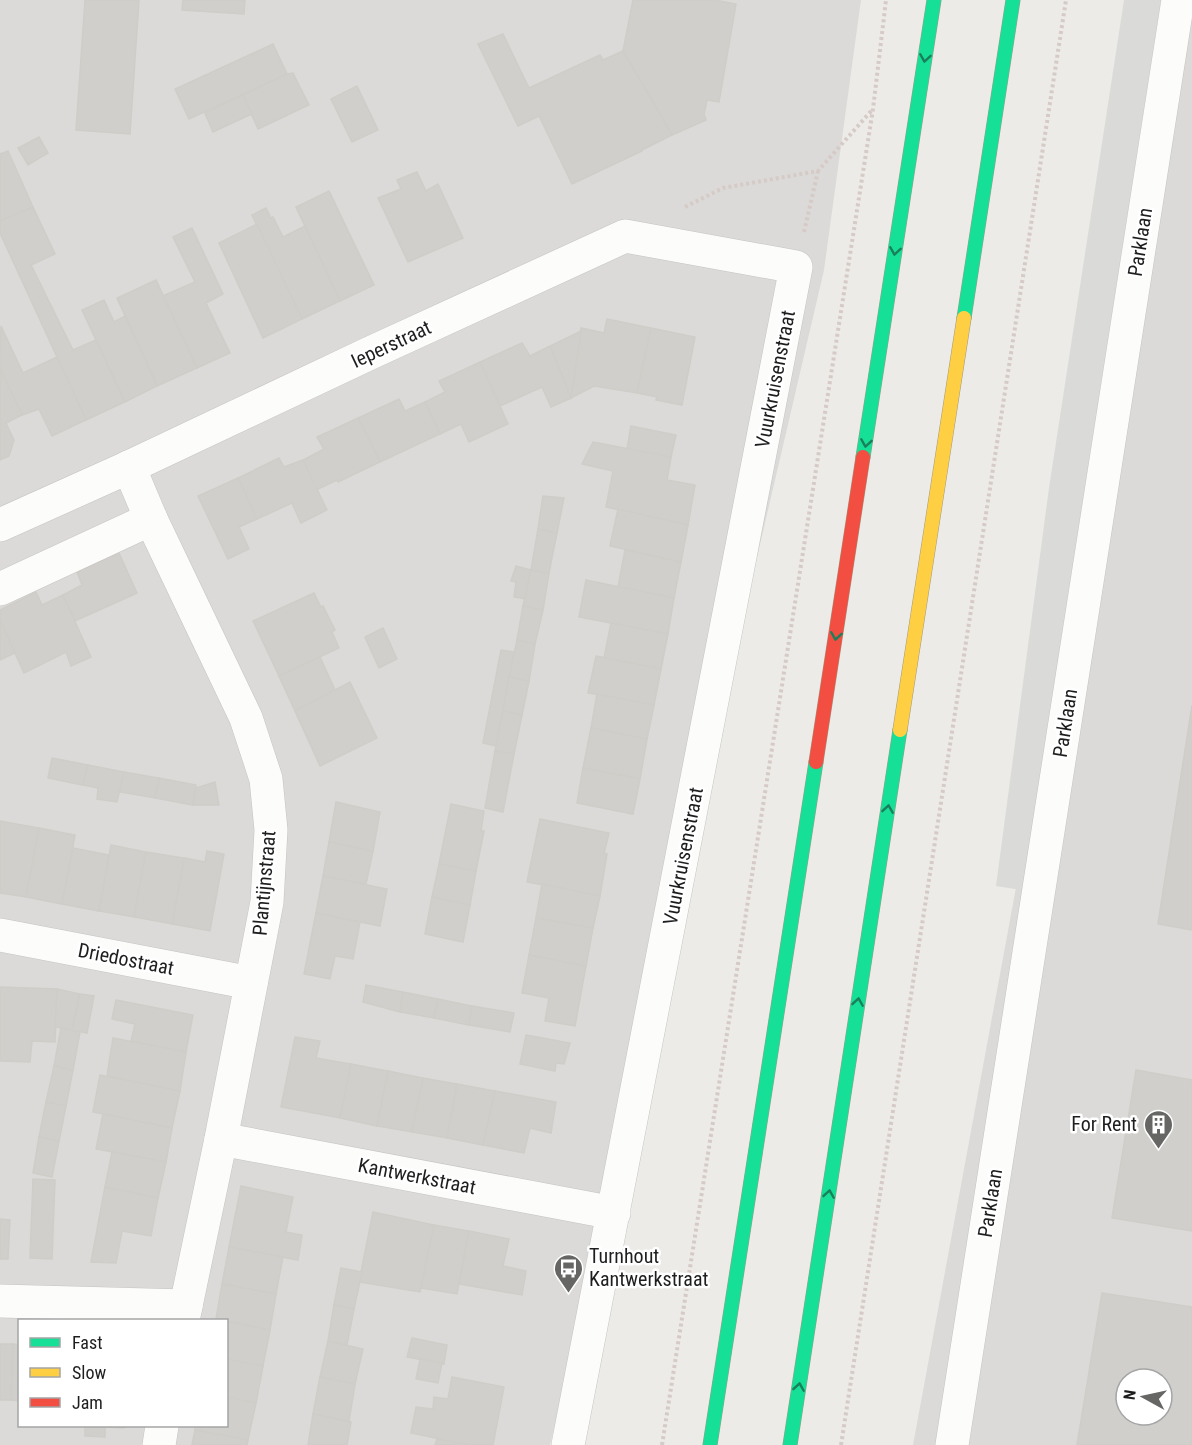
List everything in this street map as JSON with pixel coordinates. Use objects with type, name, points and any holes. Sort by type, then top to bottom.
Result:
[{"type":"main road","points":[[710,1445],[934,0]]},
{"type":"main road","points":[[790,1445],[1013,0]]},
{"type":"street","name":"Parklaan","points":[[952,1445],[1178,0]]},
{"type":"street","name":"Ieperstraat","points":[[0,525],[625,236],[796,267]]},
{"type":"street","name":"Vuurkruisenstraat","points":[[568,1445],[796,267]]},
{"type":"street","name":"Plantijnstraat","points":[[129,467],[151,519],[246,718],[266,779],[272,830],[267,902],[221,1139],[184,1313]]},
{"type":"street","points":[[0,589],[151,519]]},
{"type":"street","name":"Driedostraat","points":[[0,935],[251,983]]},
{"type":"street","name":"Kantwerkstraat","points":[[221,1139],[614,1213]]},
{"type":"street","points":[[0,1301],[184,1313]]},
{"type":"street","points":[[159,1445],[162,1427]]},
{"type":"path","points":[[662,1445],[873,109],[886,0]]},
{"type":"path","points":[[841,1445],[1066,0]]},
{"type":"path","points":[[796,267],[818,171],[873,109]]},
{"type":"path","points":[[684,207],[723,188],[818,171]]},
{"type":"shaded area","points":[[0,0],[861,0],[824,270],[550,1445],[0,1445]]},
{"type":"shaded area","points":[[1124,0],[1161,0],[1022,890],[996,886],[1049,488]]},
{"type":"shaded area","points":[[1180,0],[1192,0],[1192,1445],[913,1445]]},
{"type":"building","points":[[85,0],[139,0],[130,134],[76,130]]},
{"type":"building","points":[[183,0],[245,0],[244,14],[182,10]]},
{"type":"building","points":[[633,0],[714,0],[736,4],[719,102],[707,100],[704,114],[706,120],[672,135],[623,51]]},
{"type":"building","points":[[503,34],[529,88],[600,55],[603,60],[623,51],[672,135],[572,184],[539,116],[518,126],[478,44]]},
{"type":"building","points":[[273,44],[287,74],[189,119],[175,89]]},
{"type":"building","points":[[293,73],[309,105],[258,129],[243,95]]},
{"type":"building","points":[[357,86],[378,130],[352,142],[331,99]]},
{"type":"building","points":[[243,95],[252,114],[213,132],[205,113]]},
{"type":"building","points":[[39,137],[48,153],[28,165],[18,148]]},
{"type":"building","points":[[8,151],[33,207],[0,221],[0,154]]},
{"type":"building","points":[[417,172],[426,191],[438,184],[463,238],[408,262],[378,198],[401,189],[397,180]]},
{"type":"building","points":[[329,191],[374,285],[340,301],[296,207]]},
{"type":"building","points":[[33,207],[55,254],[31,265],[73,350],[96,340],[125,402],[86,420],[0,233],[0,221]]},
{"type":"building","points":[[266,208],[283,237],[305,226],[340,301],[302,319],[252,215]]},
{"type":"building","points":[[257,224],[302,319],[263,338],[219,243]]},
{"type":"building","points":[[192,228],[223,294],[206,303],[230,353],[197,368],[163,296],[195,282],[173,237]]},
{"type":"building","points":[[156,280],[197,368],[157,386],[117,298]]},
{"type":"building","points":[[104,300],[114,322],[125,316],[157,386],[125,402],[82,310]]},
{"type":"building","points":[[607,319],[651,328],[637,393],[594,386],[571,398],[581,328],[604,333]]},
{"type":"building","points":[[1,326],[23,373],[57,357],[86,420],[52,436],[39,409],[22,415],[0,368]]},
{"type":"building","points":[[651,328],[695,337],[682,405],[656,400],[657,397],[637,393]]},
{"type":"building","points":[[581,331],[571,398],[550,346]]},
{"type":"building","points":[[522,343],[530,356],[550,346],[571,398],[551,407],[542,387],[500,406],[480,362]]},
{"type":"building","points":[[480,362],[508,424],[469,442],[461,424],[440,434],[425,402],[445,392],[439,381]]},
{"type":"building","points":[[0,368],[22,415],[6,423],[14,440],[9,456],[0,460]]},
{"type":"building","points":[[399,399],[405,411],[425,402],[440,434],[380,462],[358,418]]},
{"type":"building","points":[[358,418],[380,462],[316,490],[303,460],[324,449],[317,437]]},
{"type":"building","points":[[631,426],[676,435],[671,457],[627,449]]},
{"type":"building","points":[[593,442],[671,457],[667,480],[695,485],[688,525],[606,507],[613,471],[582,464]]},
{"type":"building","points":[[279,458],[284,467],[303,460],[327,510],[301,523],[292,503],[257,519],[238,478]]},
{"type":"building","points":[[238,478],[257,519],[239,527],[249,549],[228,559],[198,496]]},
{"type":"building","points":[[543,496],[564,498],[557,533],[538,529]]},
{"type":"building","points":[[618,509],[688,525],[681,562],[610,546]]},
{"type":"building","points":[[538,529],[557,533],[549,573],[531,570]]},
{"type":"building","points":[[625,550],[681,562],[674,598],[618,587]]},
{"type":"building","points":[[119,553],[137,593],[75,621],[63,595],[82,585],[77,572]]},
{"type":"building","points":[[516,566],[531,570],[525,599],[514,597],[516,582],[511,581]]},
{"type":"building","points":[[531,570],[549,573],[543,610],[523,606]]},
{"type":"building","points":[[586,580],[674,598],[668,634],[579,617]]},
{"type":"building","points":[[36,592],[42,605],[63,595],[91,657],[71,666],[66,652],[24,673],[0,620],[0,610]]},
{"type":"building","points":[[314,593],[335,630],[332,632],[339,648],[279,676],[253,621]]},
{"type":"building","points":[[523,606],[543,610],[535,644],[517,640]]},
{"type":"building","points":[[0,620],[15,653],[0,660]]},
{"type":"building","points":[[611,623],[668,634],[661,669],[604,658]]},
{"type":"building","points":[[383,628],[397,659],[379,668],[365,637]]},
{"type":"building","points":[[517,640],[535,644],[529,681],[509,677]]},
{"type":"building","points":[[501,650],[514,652],[496,746],[483,743]]},
{"type":"building","points":[[596,656],[661,669],[654,705],[588,693]]},
{"type":"building","points":[[320,657],[335,690],[295,711],[279,676]]},
{"type":"building","points":[[509,677],[529,681],[522,715],[503,711]]},
{"type":"building","points":[[350,682],[377,738],[320,766],[295,711]]},
{"type":"building","points":[[597,694],[654,705],[647,739],[591,728]]},
{"type":"building","points":[[1192,705],[1192,930],[1158,924]]},
{"type":"building","points":[[503,711],[522,715],[514,754],[495,751]]},
{"type":"building","points":[[591,728],[647,739],[640,779],[583,768]]},
{"type":"building","points":[[495,751],[514,754],[503,812],[485,808]]},
{"type":"building","points":[[52,758],[88,765],[83,785],[48,778]]},
{"type":"building","points":[[88,765],[124,772],[117,802],[97,799],[98,788],[83,785]]},
{"type":"building","points":[[583,768],[640,779],[633,814],[577,803]]},
{"type":"building","points":[[124,772],[159,778],[155,798],[120,792]]},
{"type":"building","points":[[159,778],[196,785],[193,805],[155,798]]},
{"type":"building","points":[[215,782],[219,805],[193,805],[196,788]]},
{"type":"building","points":[[336,802],[380,812],[373,851],[329,842]]},
{"type":"building","points":[[451,804],[484,811],[481,831],[484,831],[476,871],[439,864]]},
{"type":"building","points":[[540,819],[609,833],[604,853],[607,854],[600,896],[527,882]]},
{"type":"building","points":[[0,821],[39,828],[26,897],[0,893]]},
{"type":"building","points":[[39,828],[75,835],[62,904],[26,897]]},
{"type":"building","points":[[329,842],[373,851],[366,884],[323,876]]},
{"type":"building","points":[[111,845],[146,852],[134,917],[99,911]]},
{"type":"building","points":[[73,848],[109,855],[99,911],[62,904]]},
{"type":"building","points":[[207,851],[224,854],[210,931],[172,924],[184,858],[205,862]]},
{"type":"building","points":[[146,852],[184,858],[172,924],[134,917]]},
{"type":"building","points":[[439,864],[476,871],[470,905],[432,897]]},
{"type":"building","points":[[323,876],[387,889],[380,926],[316,913]]},
{"type":"building","points":[[542,884],[600,896],[593,928],[536,918]]},
{"type":"building","points":[[432,897],[470,905],[463,942],[425,934]]},
{"type":"building","points":[[316,913],[360,922],[353,959],[335,956],[330,979],[304,974]]},
{"type":"building","points":[[536,918],[593,928],[586,966],[529,955]]},
{"type":"building","points":[[529,955],[586,966],[575,1026],[545,1021],[549,998],[522,993]]},
{"type":"building","points":[[366,985],[403,992],[400,1012],[363,1002]]},
{"type":"building","points":[[0,987],[57,989],[55,1042],[32,1041],[30,1062],[0,1061]]},
{"type":"building","points":[[57,989],[80,994],[72,1030],[55,1027]]},
{"type":"building","points":[[403,992],[438,999],[434,1018],[400,1012]]},
{"type":"building","points":[[80,994],[94,996],[87,1033],[72,1030]]},
{"type":"building","points":[[438,999],[472,1006],[469,1025],[434,1018]]},
{"type":"building","points":[[116,1000],[193,1015],[186,1052],[131,1041],[135,1024],[112,1019]]},
{"type":"building","points":[[472,1006],[514,1013],[510,1032],[469,1025]]},
{"type":"building","points":[[61,1028],[80,1032],[73,1070],[54,1066]]},
{"type":"building","points":[[526,1035],[570,1043],[564,1064],[556,1063],[555,1071],[520,1064]]},
{"type":"building","points":[[295,1037],[320,1041],[316,1058],[351,1064],[340,1118],[281,1107]]},
{"type":"building","points":[[113,1038],[186,1052],[180,1091],[107,1076]]},
{"type":"building","points":[[351,1064],[388,1071],[377,1126],[340,1118]]},
{"type":"building","points":[[54,1066],[73,1070],[66,1106],[46,1102]]},
{"type":"building","name":"For Rent","points":[[1136,1070],[1192,1080],[1192,1231],[1112,1218]]},
{"type":"building","points":[[388,1071],[423,1078],[412,1132],[377,1126]]},
{"type":"building","points":[[100,1075],[180,1091],[172,1128],[93,1112]]},
{"type":"building","points":[[423,1078],[457,1084],[447,1138],[412,1132]]},
{"type":"building","points":[[457,1084],[495,1091],[483,1145],[447,1138]]},
{"type":"building","points":[[495,1091],[556,1102],[551,1133],[530,1128],[524,1153],[483,1145]]},
{"type":"building","points":[[46,1102],[66,1106],[59,1141],[39,1137]]},
{"type":"building","points":[[103,1114],[172,1128],[166,1162],[96,1149]]},
{"type":"building","points":[[39,1137],[59,1141],[52,1177],[33,1173]]},
{"type":"building","points":[[112,1152],[166,1162],[158,1198],[105,1187]]},
{"type":"building","points":[[33,1179],[55,1180],[52,1259],[30,1258]]},
{"type":"building","points":[[241,1186],[293,1197],[286,1232],[302,1235],[298,1260],[229,1247]]},
{"type":"building","points":[[105,1187],[158,1198],[151,1236],[122,1231],[116,1263],[91,1262]]},
{"type":"building","points":[[373,1212],[434,1225],[420,1292],[359,1282]]},
{"type":"building","points":[[0,1219],[10,1220],[8,1259],[0,1259]]},
{"type":"building","points":[[434,1225],[469,1231],[457,1294],[421,1288]]},
{"type":"building","points":[[469,1231],[509,1239],[503,1266],[526,1271],[522,1295],[459,1284]]},
{"type":"building","points":[[229,1247],[283,1257],[276,1294],[222,1284]]},
{"type":"building","points":[[341,1268],[362,1272],[354,1309],[334,1305]]},
{"type":"building","points":[[222,1284],[276,1294],[270,1330],[228,1321],[228,1319],[216,1319]]},
{"type":"building","points":[[1102,1293],[1192,1307],[1192,1445],[1077,1445]]},
{"type":"building","points":[[334,1305],[354,1309],[347,1345],[328,1341]]},
{"type":"building","points":[[228,1321],[270,1330],[263,1366],[228,1359]]},
{"type":"building","points":[[412,1338],[447,1345],[444,1364],[407,1357]]},
{"type":"building","points":[[328,1341],[363,1349],[355,1384],[320,1377]]},
{"type":"building","points":[[0,1344],[13,1344],[11,1400],[0,1400]]},
{"type":"building","points":[[13,1344],[18,1345],[18,1401],[11,1400]]},
{"type":"building","points":[[228,1359],[263,1366],[256,1403],[228,1397]]},
{"type":"building","points":[[420,1359],[442,1363],[438,1383],[416,1379]]},
{"type":"building","points":[[320,1377],[355,1384],[349,1421],[313,1414]]},
{"type":"building","points":[[452,1377],[504,1387],[493,1445],[469,1445],[411,1433],[416,1407],[433,1409],[434,1397],[448,1399]]},
{"type":"building","points":[[228,1397],[256,1403],[248,1440],[195,1430],[195,1427],[228,1427]]},
{"type":"building","points":[[313,1414],[351,1422],[347,1445],[308,1445]]},
{"type":"building","points":[[85,1427],[105,1427],[105,1437],[85,1436]]},
{"type":"building","points":[[195,1430],[248,1440],[247,1445],[192,1445]]},
{"type":"building","points":[[437,1439],[469,1445],[435,1445]]},
{"type":"traffic: fast","points":[[863,457],[934,0]]},
{"type":"traffic: fast","points":[[964,318],[1013,0]]},
{"type":"traffic: fast","points":[[790,1445],[900,730]]},
{"type":"traffic: fast","points":[[710,1445],[816,762]]},
{"type":"traffic: slow","points":[[900,730],[964,318]]},
{"type":"traffic: jam","points":[[816,762],[863,457]]},
{"type":"place","name":"For Rent","points":[[1158,1150]]},
{"type":"place","name":"Turnhout Kantwerkstraat","points":[[568,1294]]}]
